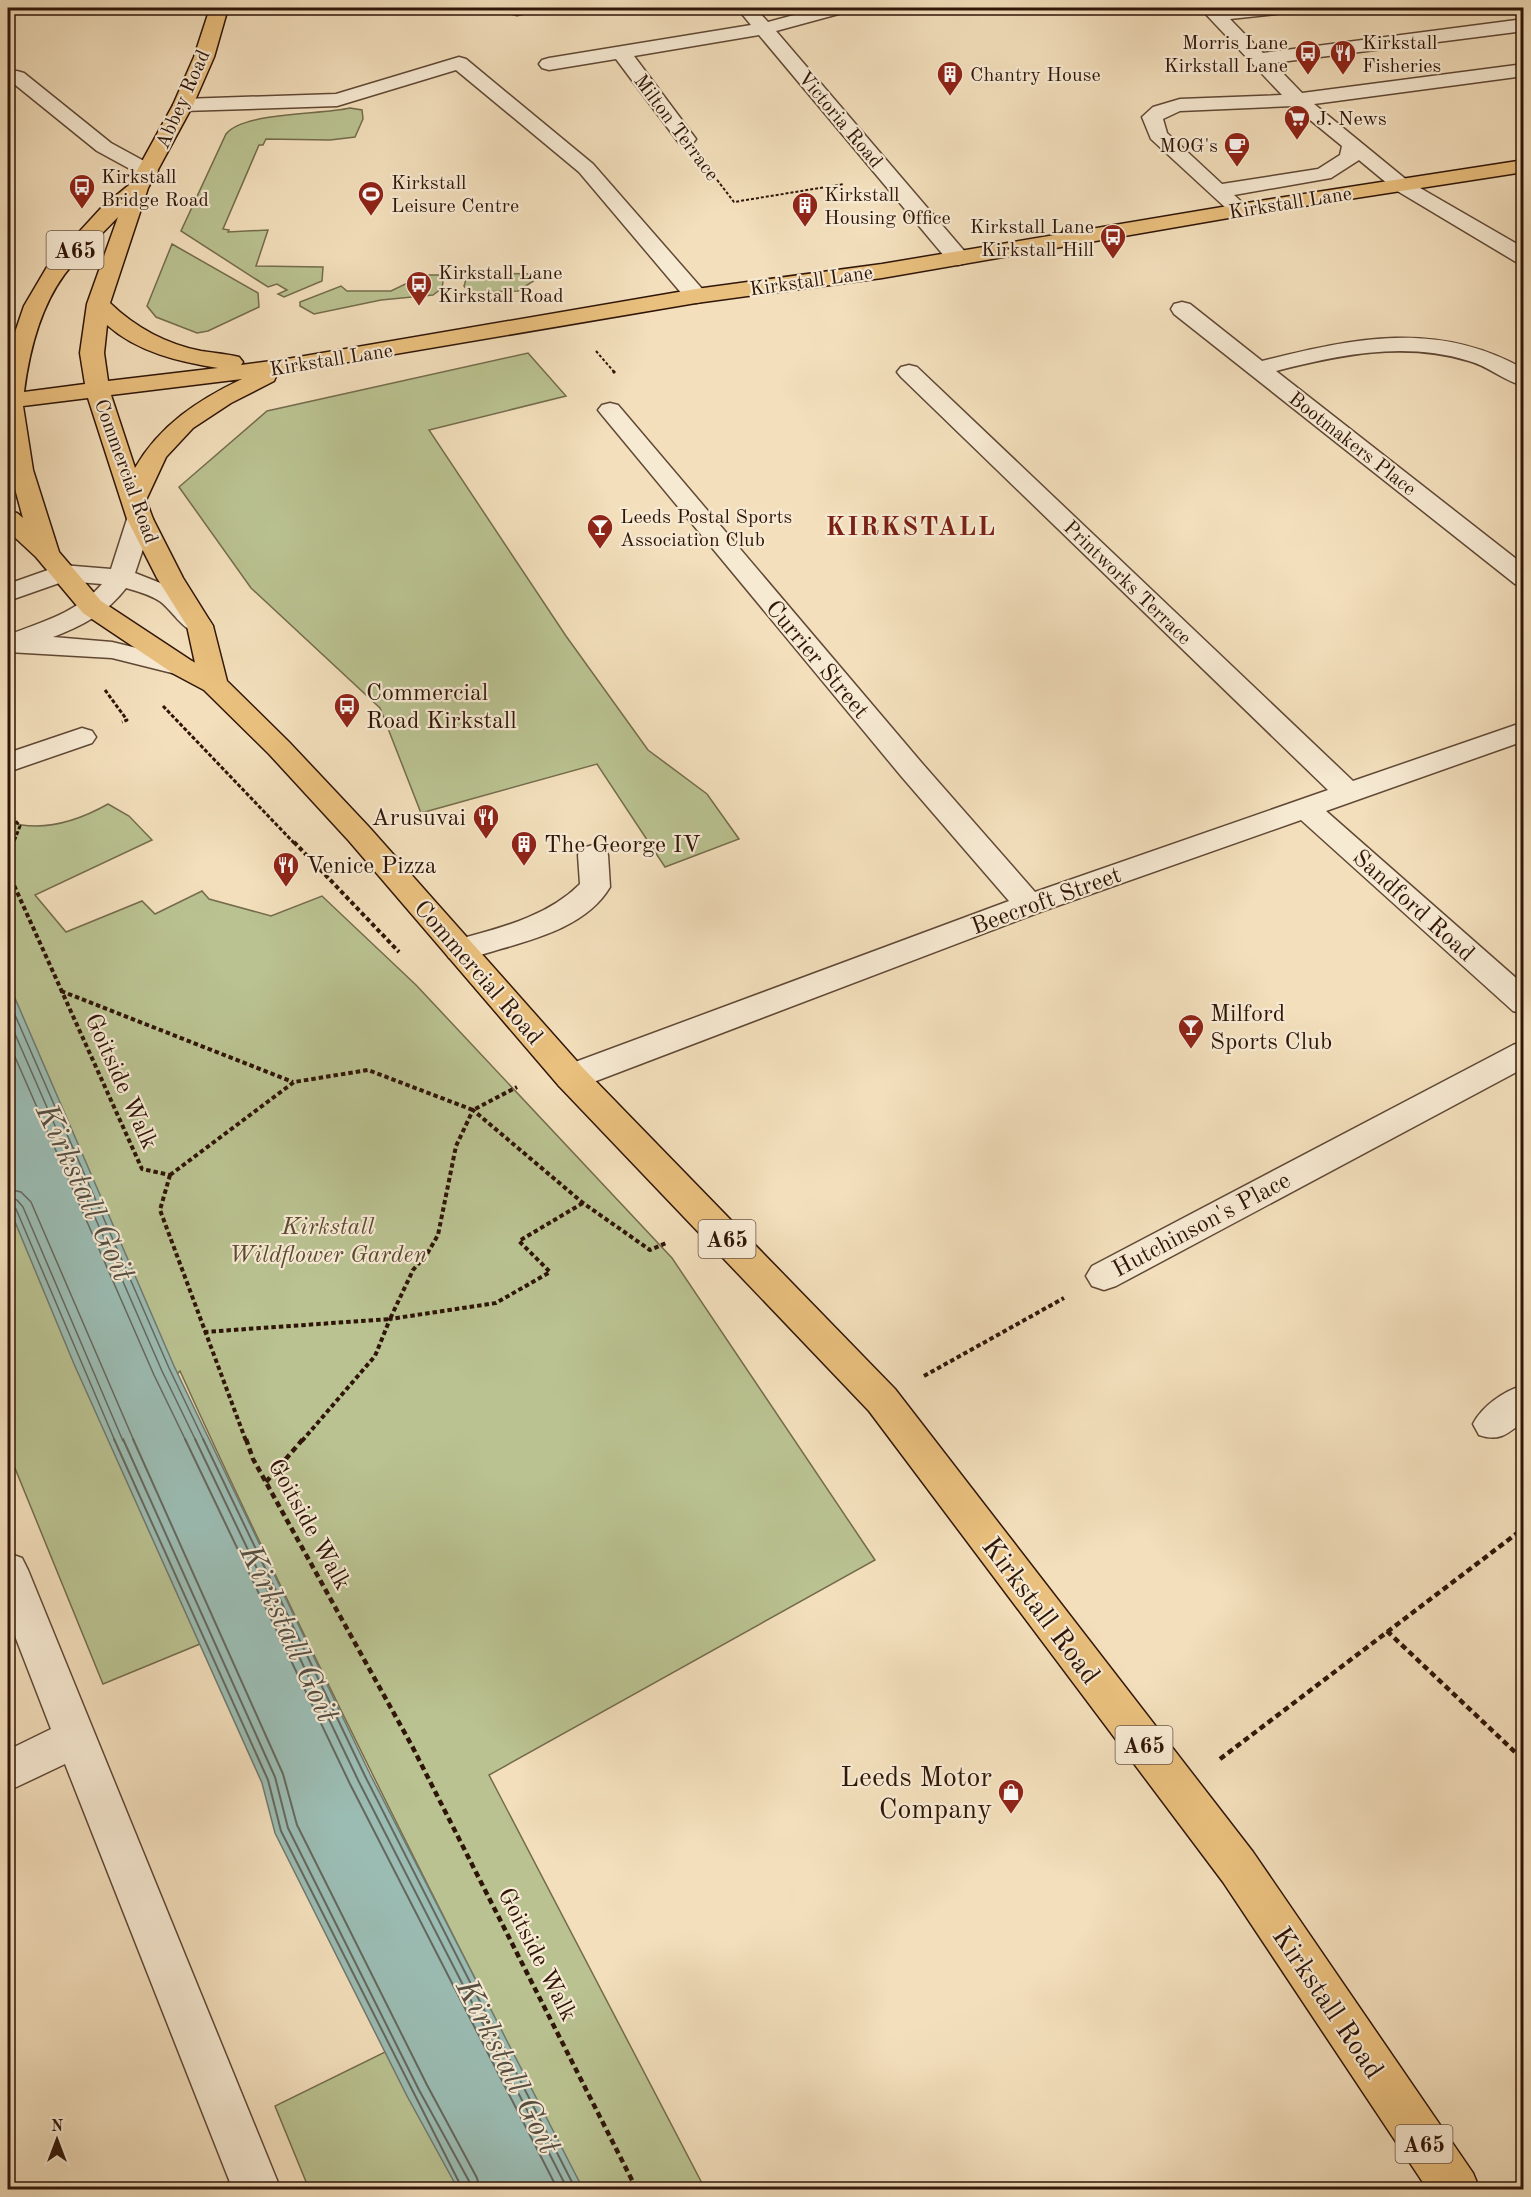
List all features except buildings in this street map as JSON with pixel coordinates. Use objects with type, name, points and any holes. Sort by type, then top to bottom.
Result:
[{"type":"main road","name":"Abbey Road","points":[[98,389],[92,353],[98,304],[143,179],[183,105],[204,57],[219,8]]},
{"type":"main road","name":"Kirkstall Lane","points":[[10,405],[98,389],[287,366],[696,296],[958,258],[1240,210],[1524,166]]},
{"type":"main road","name":"Abbey Road","points":[[10,405],[16,362],[28,324],[35,306],[55,272],[143,179]]},
{"type":"main road","points":[[98,304],[124,329],[164,348],[217,361],[287,366]]},
{"type":"main road","points":[[8,341],[28,324]]},
{"type":"main road","points":[[137,509],[143,473],[166,438],[187,419],[243,387],[287,366]]},
{"type":"main road","name":"Commercial Road","points":[[98,389],[137,509],[170,578],[200,626],[214,684]]},
{"type":"main road","name":"A65","points":[[10,405],[21,470],[16,523]]},
{"type":"main road","name":"Commercial Road","points":[[16,523],[54,562],[92,607],[184,668],[214,684],[279,748],[359,834],[566,1070]]},
{"type":"main road","name":"Kirkstall Road","points":[[566,1070],[882,1400],[1238,1867],[1456,2190]]},
{"type":"street","name":"Victoria Road","points":[[746,8],[958,258]]},
{"type":"street","points":[[549,64],[763,29],[839,8]]},
{"type":"street","points":[[1213,11],[1276,8]]},
{"type":"street","points":[[1213,11],[1299,101],[1401,185],[1524,257]]},
{"type":"street","points":[[1260,59],[1524,25]]},
{"type":"street","name":"Milton Terrace","points":[[621,52],[686,139]]},
{"type":"street","points":[[183,105],[337,100],[459,63],[586,168],[696,296]]},
{"type":"street","points":[[1240,210],[1158,135],[1152,117],[1158,111],[1181,106],[1299,101],[1524,70]]},
{"type":"street","points":[[8,78],[17,77],[143,179]]},
{"type":"street","points":[[1217,191],[1324,174],[1350,159],[1352,145]]},
{"type":"street","name":"Bootmakers Place","points":[[1182,309],[1524,578]]},
{"type":"street","points":[[1258,369],[1340,349],[1384,343],[1452,349],[1480,357],[1524,379]]},
{"type":"street","name":"Printworks Terrace","points":[[909,372],[1347,792]]},
{"type":"street","name":"Currier Street","points":[[610,410],[911,769],[1029,905]]},
{"type":"street","points":[[8,644],[73,618],[92,607],[110,592],[130,553],[137,509]]},
{"type":"street","points":[[8,593],[35,582],[54,562],[148,586],[169,596],[200,626]]},
{"type":"street","points":[[8,644],[112,650],[184,668]]},
{"type":"street","name":"Beecroft Street","points":[[566,1070],[1524,731]]},
{"type":"street","points":[[8,763],[82,737]]},
{"type":"street","name":"Sandford Road","points":[[1304,807],[1524,1003]]},
{"type":"street","points":[[460,950],[524,932],[584,901],[595,887],[593,855]]},
{"type":"street","name":"Hutchinson's Place","points":[[1104,1276],[1524,1053]]},
{"type":"street","points":[[1492,1424],[1524,1400]]},
{"type":"street","points":[[8,1570],[257,2190]]},
{"type":"street","points":[[8,1771],[75,1738]]},
{"type":"path","name":"Milton Terrace","points":[[686,139],[734,202],[889,176]]},
{"type":"path","points":[[592,346],[617,376]]},
{"type":"path","points":[[8,812],[20,826],[8,856]]},
{"type":"path","name":"Goitside Walk","points":[[8,873],[142,1168],[170,1175],[160,1210],[253,1459],[412,1746],[637,2190]]},
{"type":"path","points":[[61,990],[294,1082]]},
{"type":"path","points":[[170,1175],[294,1082],[368,1070],[473,1110],[583,1203],[650,1250],[714,1225]]},
{"type":"path","points":[[266,1482],[375,1356],[413,1270],[427,1254],[438,1235],[456,1146],[473,1110],[566,1070]]},
{"type":"path","points":[[204,1332],[390,1319],[496,1303],[550,1272],[519,1241],[583,1203]]},
{"type":"path","name":"Hutchinson's Place","points":[[882,1400],[1104,1276]]},
{"type":"path","points":[[1179,1791],[1524,1528]]},
{"type":"path","points":[[1387,1631],[1516,1753],[1524,1750]]},
{"type":"green space","points":[[350,108],[362,110],[363,119],[355,137],[330,140],[266,139],[263,145],[259,145],[223,229],[229,230],[228,232],[268,230],[256,266],[323,267],[322,281],[284,297],[278,294],[287,290],[277,284],[268,287],[181,231],[226,134],[235,127],[283,115]]},
{"type":"green space","points":[[172,244],[258,293],[259,307],[208,331],[197,333],[156,317],[147,306]]},
{"type":"green space","points":[[468,273],[535,274],[538,278],[518,291],[469,292],[464,286]]},
{"type":"green space","points":[[424,275],[444,275],[442,288],[433,295],[381,300],[314,314],[300,306],[300,302],[341,286],[347,291],[391,291]]},
{"type":"green space","points":[[528,353],[566,396],[429,430],[566,636],[648,750],[707,794],[739,839],[665,867],[597,764],[421,813],[380,708],[251,588],[179,487],[267,411]]},
{"type":"green space","name":"Kirkstall Wildflower Garden","points":[[108,804],[129,816],[152,840],[35,895],[66,932],[142,901],[155,914],[202,891],[209,899],[271,916],[322,896],[416,985],[672,1258],[875,1560],[489,1775],[705,2189],[309,2189],[275,2106],[487,2002],[330,1688],[180,1371],[110,1443],[200,1644],[103,1684],[8,1451],[8,822],[34,826],[60,823]]},
{"type":"water","name":"Kirkstall Goit","points":[[8,982],[174,1366],[370,1774],[583,2189],[458,2189],[407,2096],[275,1833],[262,1783],[74,1364],[8,1205]]},
{"type":"place","name":"Morris Lane Kirkstall Lane","points":[[1308,76]]},
{"type":"place","name":"Kirkstall Fisheries","points":[[1343,76]]},
{"type":"place","name":"Chantry House","points":[[950,97]]},
{"type":"place","name":"J. News","points":[[1297,141]]},
{"type":"place","name":"MOG's","points":[[1237,168]]},
{"type":"place","name":"Kirkstall Bridge Road","points":[[82,210]]},
{"type":"place","name":"Kirkstall Leisure Centre","points":[[371,217]]},
{"type":"place","name":"Kirkstall Housing Office","points":[[805,228]]},
{"type":"place","name":"Kirkstall Lane Kirkstall Hill","points":[[1113,260]]},
{"type":"place","name":"Kirkstall Lane Kirkstall Road","points":[[419,307]]},
{"type":"place","name":"Leeds Postal Sports Association Club","points":[[600,550]]},
{"type":"place","name":"Commercial Road Kirkstall","points":[[347,729]]},
{"type":"place","name":"Arusuvai","points":[[486,840]]},
{"type":"place","name":"The George IV","points":[[524,867]]},
{"type":"place","name":"Venice Pizza","points":[[286,888]]},
{"type":"place","name":"Milford Sports Club","points":[[1191,1050]]},
{"type":"place","name":"Leeds Motor Company","points":[[1011,1815]]},
{"type":"district","name":"KIRKSTALL","points":[[911,526]]}]
